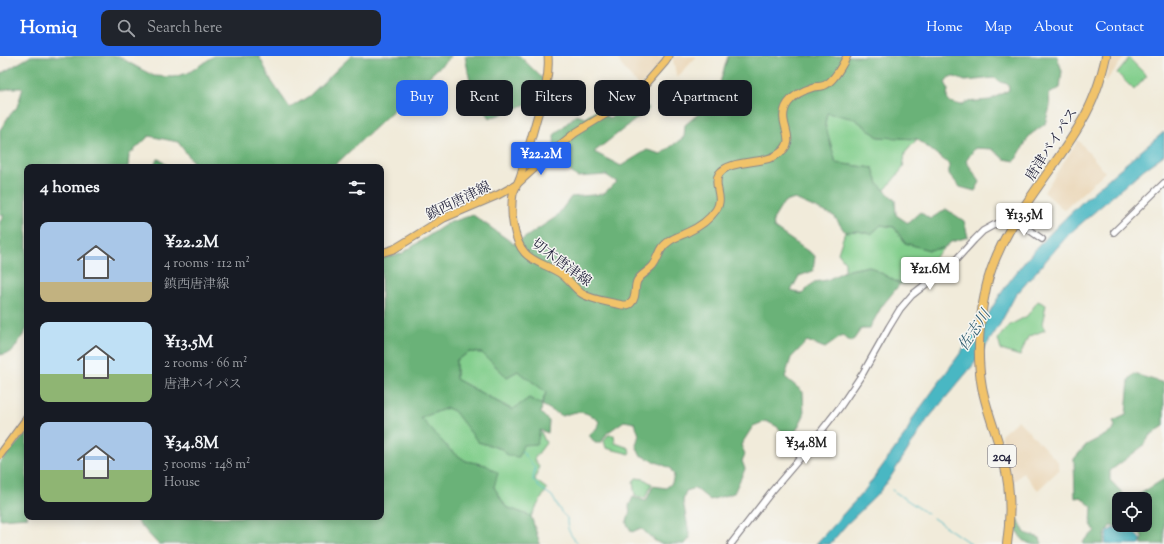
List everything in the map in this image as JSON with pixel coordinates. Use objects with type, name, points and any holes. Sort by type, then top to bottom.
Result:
[{"type":"highway","name":"唐津バイパス","points":[[1007,544],[1010,518],[1009,490],[1004,462],[986,402],[980,369],[978,342],[981,313],[992,266],[1001,245],[1083,120],[1098,88],[1106,56]]},
{"type":"main road","name":"切木唐津線","points":[[548,56],[549,66],[546,84],[520,176],[513,194],[511,210],[517,238],[526,254],[533,260],[565,276],[580,292],[587,296],[622,305],[630,304],[634,298],[638,279],[654,265],[660,250],[673,238],[687,233],[701,225],[717,209],[720,196],[717,178],[720,173],[732,166],[774,157],[783,151],[787,146],[788,140],[788,134],[783,119],[788,103],[795,95],[804,90],[826,84],[833,78],[847,56]]},
{"type":"main road","name":"鎮西唐津線","points":[[384,252],[394,249],[444,218],[516,186],[575,132],[632,98],[640,91],[669,56]]},
{"type":"main road","points":[[0,455],[24,422]]},
{"type":"street","points":[[1114,232],[1164,183]]},
{"type":"street","points":[[731,544],[840,407],[863,373],[900,309],[912,295],[953,263],[983,231],[1007,220],[1022,225],[1042,239]]},
{"type":"shaded area","points":[[617,56],[665,56],[662,63],[646,80],[633,80],[621,65]]},
{"type":"shaded area","points":[[672,56],[697,56],[677,78]]},
{"type":"shaded area","points":[[1111,56],[1125,56],[1105,82]]},
{"type":"shaded area","points":[[1078,140],[1105,172],[1064,210],[1044,192]]},
{"type":"shaded area","points":[[1018,420],[1058,462],[1060,469],[1038,490],[1023,473],[1013,482],[1001,435]]},
{"type":"green space","points":[[31,56],[118,56],[154,76],[173,77],[188,73],[214,56],[259,56],[272,82],[290,108],[309,96],[351,56],[451,56],[425,80],[396,80],[396,108],[336,164],[194,164],[178,142],[149,136],[129,155],[128,164],[24,164],[24,334],[12,352],[0,355],[0,222],[4,215],[0,214],[0,130],[17,107],[23,88],[11,88],[0,91],[0,74]]},
{"type":"green space","points":[[465,56],[520,56],[544,80],[521,80],[521,106],[513,110],[513,80],[470,80]]},
{"type":"green space","points":[[728,56],[1057,56],[1062,71],[1060,88],[1049,94],[1050,107],[1045,124],[1030,135],[1015,161],[1004,159],[992,149],[975,148],[966,161],[980,182],[975,191],[960,187],[949,174],[949,164],[917,139],[878,137],[855,119],[827,113],[825,124],[836,163],[873,168],[878,184],[895,200],[896,215],[908,223],[920,212],[930,219],[946,209],[964,221],[968,237],[951,242],[944,248],[929,250],[905,243],[894,227],[881,225],[871,234],[858,231],[845,232],[834,216],[795,199],[784,202],[773,220],[774,228],[815,256],[813,271],[799,276],[791,291],[802,294],[814,282],[827,280],[845,271],[869,266],[900,284],[882,306],[869,329],[861,329],[852,342],[842,336],[825,348],[807,341],[791,358],[785,377],[803,392],[804,415],[792,439],[798,449],[794,452],[784,433],[776,426],[766,421],[753,426],[741,445],[745,454],[742,461],[745,469],[734,493],[710,500],[695,488],[686,491],[683,501],[690,538],[685,544],[661,544],[655,541],[641,528],[632,532],[626,523],[630,514],[629,506],[633,497],[646,501],[653,486],[666,488],[672,483],[674,475],[670,468],[640,455],[636,445],[639,435],[635,423],[624,421],[607,433],[601,443],[595,443],[589,435],[597,428],[599,421],[581,412],[562,416],[542,405],[541,413],[549,421],[548,433],[540,430],[537,444],[523,445],[519,457],[508,456],[502,449],[478,442],[454,411],[447,408],[421,418],[450,450],[466,461],[486,465],[498,473],[494,487],[506,507],[531,516],[540,544],[158,544],[136,520],[384,520],[384,257],[401,254],[448,223],[473,215],[514,244],[556,217],[571,197],[603,194],[617,182],[606,175],[577,177],[555,159],[554,135],[575,116],[585,118],[594,111],[594,116],[606,116],[609,118],[612,116],[640,116],[594,152],[621,166],[647,150],[661,154],[684,137],[685,125],[696,116],[752,116],[752,80],[721,80]],"holes":[[[949,77],[955,77],[965,81],[995,78],[1000,82],[1008,84],[1009,90],[990,100],[966,102],[961,105],[950,102],[947,98],[948,89],[945,82]],[[470,352],[482,353],[507,377],[518,371],[546,392],[542,405],[529,398],[512,410],[456,379],[456,360]]]},
{"type":"green space","points":[[1129,58],[1147,76],[1134,90],[1117,73]]},
{"type":"green space","points":[[827,112],[855,119],[878,137],[917,139],[905,153],[903,168],[885,190],[878,184],[873,168],[836,163],[825,124]]},
{"type":"green space","points":[[159,159],[165,164],[154,164]]},
{"type":"green space","points":[[881,225],[894,227],[905,243],[929,250],[944,248],[930,262],[929,275],[918,282],[900,284],[869,266],[845,271],[845,262],[838,253],[845,232],[858,231],[871,234]]},
{"type":"green space","points":[[1038,301],[1046,305],[1042,324],[1045,330],[1028,337],[1020,356],[1001,350],[998,339],[1004,331],[1010,325],[1027,316]]},
{"type":"green space","points":[[470,352],[482,353],[507,377],[518,371],[546,392],[541,405],[529,398],[513,410],[456,379],[456,360]]},
{"type":"green space","points":[[1134,374],[1164,383],[1164,426],[1149,436],[1143,446],[1110,471],[1110,480],[1121,492],[1112,492],[1112,526],[1110,526],[1105,535],[1103,544],[1084,544],[1083,542],[1095,531],[1091,524],[1092,507],[1081,497],[1075,498],[1074,459],[1086,445],[1113,431],[1115,426],[1113,421],[1126,415],[1129,379]]},
{"type":"green space","points":[[447,408],[455,411],[478,442],[502,449],[523,444],[540,430],[546,443],[534,459],[539,466],[535,480],[547,489],[531,516],[506,507],[494,487],[486,465],[466,461],[450,450],[420,418]]},
{"type":"green space","points":[[608,435],[614,435],[615,443],[629,448],[630,454],[606,448],[604,441]]},
{"type":"green space","points":[[24,436],[24,517],[0,519],[0,462]]},
{"type":"green space","points":[[636,478],[644,479],[652,484],[645,498],[635,496],[633,482]]},
{"type":"green space","points":[[1164,479],[1164,544],[1142,544],[1142,535],[1138,532],[1152,532],[1152,492],[1143,492]]},
{"type":"green space","points":[[1015,519],[1019,521],[1025,533],[1040,538],[1042,544],[1032,544],[1024,541],[1017,531]]},
{"type":"water","points":[[1164,132],[1164,155],[1144,169],[1069,234],[1015,296],[999,326],[974,364],[927,420],[888,481],[877,495],[847,524],[830,544],[816,544],[865,490],[907,432],[913,418],[988,315],[1009,282],[1027,259],[1065,219],[1113,174]]},
{"type":"water","points":[[1112,529],[1112,532],[1134,532],[1141,540],[1140,544],[1105,544],[1108,532]]},
{"type":"waterway","points":[[522,451],[535,468],[533,480],[539,487],[552,496],[561,512],[567,518],[570,532],[578,544]]},
{"type":"waterway","points":[[892,490],[928,514]]},
{"type":"waterway","points":[[933,518],[971,544]]},
{"type":"water label","name":"佐志川","points":[[974,330]]}]
